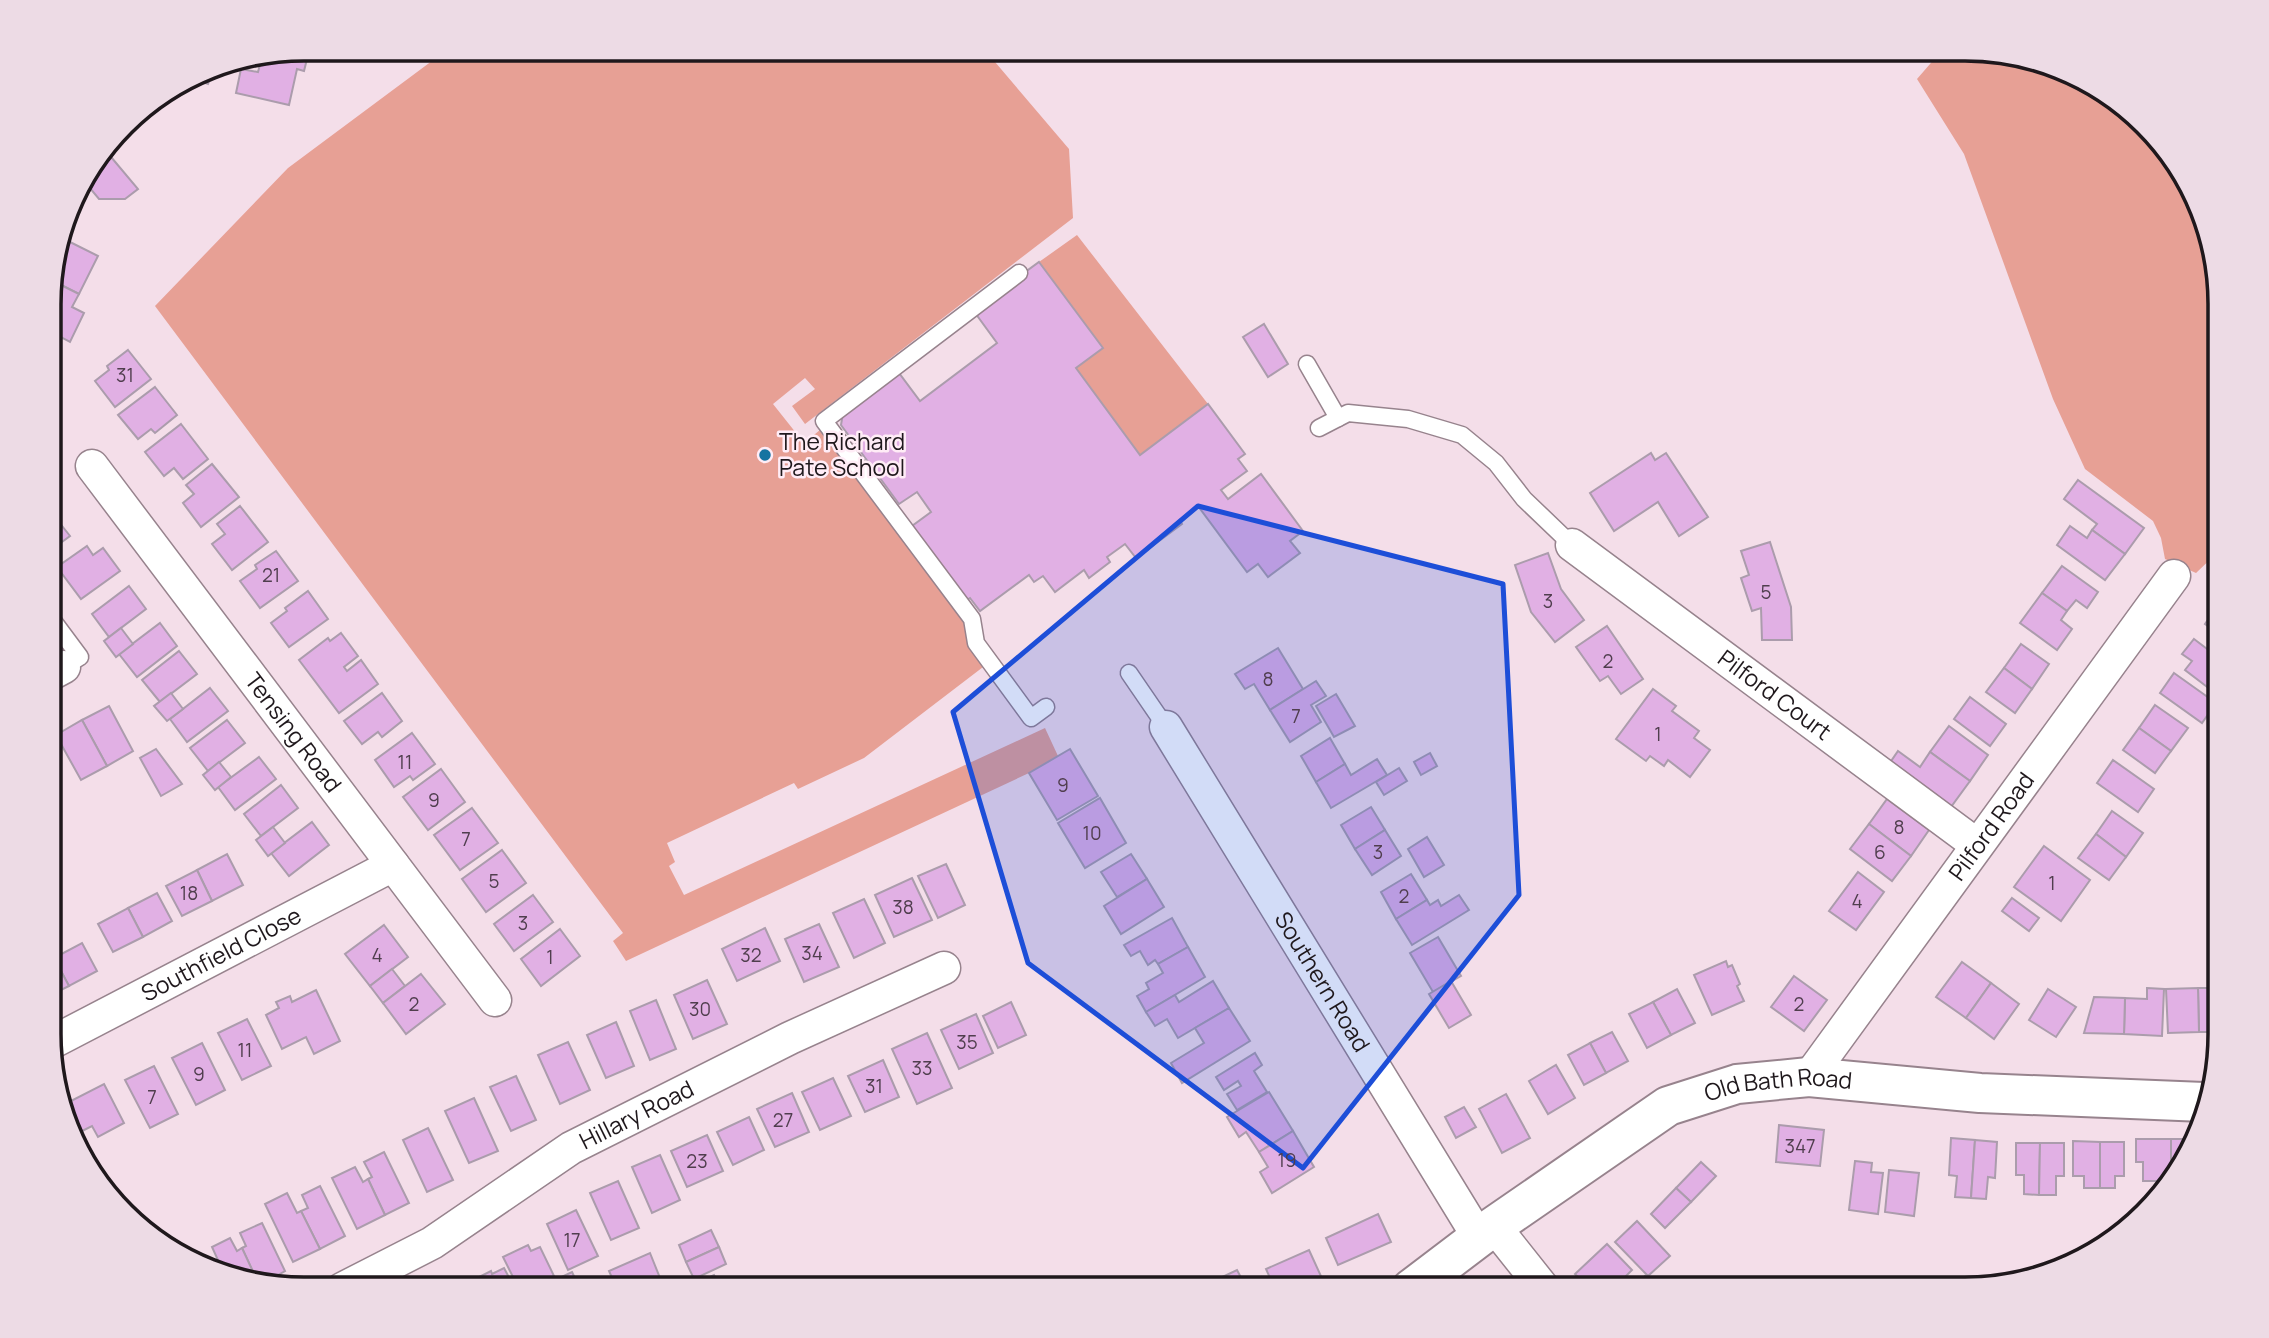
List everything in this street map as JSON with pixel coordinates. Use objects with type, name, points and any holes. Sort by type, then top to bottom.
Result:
[{"type":"street","name":"Tensing Road","points":[[92,466],[495,1000]]},
{"type":"street","name":"Pilford Court","points":[[1572,545],[1977,845]]},
{"type":"street","name":"Pilford Road","points":[[1809,1077],[2174,576]]},
{"type":"street","name":"Southern Road","points":[[1166,727],[1487,1232],[1531,1276]]},
{"type":"street","name":"Southfield Close","points":[[61,1038],[393,865]]},
{"type":"street","name":"Hillary Road","points":[[366,1277],[432,1243],[571,1148],[790,1038],[944,968]]},
{"type":"street","name":"Old Bath Road","points":[[1428,1276],[1487,1232],[1668,1107],[1737,1084],[1809,1077],[1980,1093],[2198,1102]]},
{"type":"lane","points":[[1019,273],[824,421],[972,619],[976,643],[1031,718],[1046,707]]},
{"type":"lane","points":[[1307,364],[1338,418]]},
{"type":"lane","points":[[1320,428],[1348,413],[1408,419],[1462,435],[1496,463],[1524,499],[1572,545]]},
{"type":"lane","points":[[61,631],[80,657],[61,668]]},
{"type":"lane","points":[[1129,673],[1166,727]]},
{"type":"highlighted area","points":[[1198,506],[1503,584],[1519,895],[1303,1168],[1028,963],[953,712]]},
{"type":"shaded area","name":"The Richard Pate School","points":[[432,61],[994,61],[1069,149],[1073,218],[805,424],[792,406],[815,389],[805,378],[773,404],[804,443],[820,430],[967,626],[987,664],[864,758],[798,789],[794,783],[667,843],[675,862],[669,866],[684,895],[1045,728],[1058,756],[1029,773],[626,961],[613,941],[623,933],[155,306],[288,168]]},
{"type":"shaded area","points":[[1933,61],[1965,61],[1996,63],[2058,80],[2113,111],[2137,132],[2158,156],[2175,183],[2195,226],[2207,288],[2207,562],[2196,573],[2165,559],[2161,538],[2153,521],[2085,469],[2053,399],[1964,154],[1917,79]]},
{"type":"shaded area","points":[[1077,235],[1208,404],[1140,455],[1076,368],[1102,348],[1039,262]]},
{"type":"building","points":[[306,61],[304,71],[297,69],[289,105],[236,93],[241,70],[258,72],[260,66]]},
{"type":"building","points":[[111,157],[138,189],[125,199],[99,199],[91,189]]},
{"type":"building","points":[[70,242],[98,256],[79,294],[62,286]]},
{"type":"building","points":[[1039,262],[1103,348],[1076,368],[1140,455],[1208,404],[1245,454],[1238,459],[1247,471],[1221,490],[1228,499],[1261,474],[1303,531],[1290,541],[1300,553],[1268,577],[1258,564],[1247,572],[1198,506],[1180,520],[1182,524],[1136,558],[1125,544],[1107,557],[1110,562],[1089,578],[1084,570],[1055,592],[1043,576],[1034,582],[1029,575],[980,611],[970,598],[967,600],[912,526],[931,512],[917,492],[899,504],[841,425],[843,413],[896,369],[920,401],[997,343],[973,310]]},
{"type":"building","points":[[62,286],[79,294],[72,307],[84,313],[70,342],[61,337]]},
{"type":"building","points":[[1264,324],[1288,364],[1268,377],[1243,337]]},
{"type":"building","points":[[128,350],[151,379],[115,407],[95,381],[109,370],[107,366]]},
{"type":"building","points":[[155,387],[177,415],[155,433],[151,429],[138,439],[118,415]]},
{"type":"building","points":[[181,424],[208,459],[183,479],[174,468],[164,476],[145,452]]},
{"type":"building","points":[[1651,453],[1655,460],[1666,453],[1708,517],[1679,536],[1658,502],[1614,531],[1590,493]]},
{"type":"building","points":[[212,464],[239,497],[201,527],[183,503],[194,494],[186,485]]},
{"type":"building","points":[[2078,480],[2144,528],[2125,554],[2092,530],[2097,524],[2064,499]]},
{"type":"building","points":[[240,506],[268,542],[232,570],[212,544],[225,534],[217,524]]},
{"type":"building","points":[[61,525],[70,536],[61,543]]},
{"type":"building","points":[[2070,526],[2087,538],[2092,530],[2125,554],[2105,580],[2057,545]]},
{"type":"building","points":[[1770,542],[1791,607],[1792,640],[1762,640],[1761,608],[1752,611],[1741,578],[1749,575],[1741,551]]},
{"type":"building","points":[[87,546],[93,555],[103,548],[120,571],[81,599],[61,572],[61,564]]},
{"type":"building","points":[[276,551],[298,581],[260,608],[240,581],[257,569],[255,565]]},
{"type":"building","points":[[1548,553],[1561,589],[1584,620],[1555,642],[1531,612],[1515,565]]},
{"type":"building","points":[[2062,566],[2098,592],[2087,608],[2076,600],[2067,611],[2042,593]]},
{"type":"building","points":[[129,586],[146,609],[109,637],[92,614]]},
{"type":"building","points":[[308,591],[328,619],[289,647],[271,623],[287,611],[285,608]]},
{"type":"building","points":[[2042,593],[2067,611],[2061,620],[2072,629],[2057,650],[2020,623]]},
{"type":"building","points":[[160,623],[177,646],[137,677],[119,654]]},
{"type":"building","points":[[1607,626],[1643,679],[1621,694],[1608,676],[1600,681],[1576,647]]},
{"type":"building","points":[[121,628],[133,644],[116,657],[104,641]]},
{"type":"building","points":[[341,633],[358,656],[344,667],[347,671],[361,660],[378,684],[339,713],[299,660],[328,638],[330,641]]},
{"type":"building","points":[[2194,639],[2207,649],[2207,687],[2185,670],[2192,661],[2182,654]]},
{"type":"building","points":[[2021,644],[2049,664],[2032,689],[2004,668]]},
{"type":"building","points":[[1278,648],[1303,689],[1270,710],[1254,684],[1245,689],[1235,674]]},
{"type":"building","points":[[179,651],[197,674],[160,702],[142,680]]},
{"type":"building","points":[[2004,668],[2032,689],[2015,713],[1986,692]]},
{"type":"building","points":[[2174,673],[2207,697],[2207,716],[2202,723],[2160,693]]},
{"type":"building","points":[[1316,681],[1326,696],[1311,705],[1321,722],[1290,742],[1270,710]]},
{"type":"building","points":[[210,688],[228,711],[187,742],[170,719]]},
{"type":"building","points":[[1653,689],[1676,706],[1672,711],[1699,731],[1694,738],[1710,750],[1690,777],[1668,760],[1664,766],[1650,756],[1646,761],[1616,739]]},
{"type":"building","points":[[171,693],[183,709],[167,721],[154,706]]},
{"type":"building","points":[[382,693],[402,721],[382,737],[378,732],[362,744],[344,721]]},
{"type":"building","points":[[1336,694],[1355,726],[1334,737],[1316,706]]},
{"type":"building","points":[[1970,697],[2006,724],[1990,746],[1954,719]]},
{"type":"building","points":[[2155,705],[2188,728],[2171,751],[2139,728]]},
{"type":"building","points":[[109,706],[133,751],[107,766],[82,720]]},
{"type":"building","points":[[82,720],[107,766],[81,780],[61,744],[61,732]]},
{"type":"building","points":[[227,720],[245,743],[208,771],[190,748]]},
{"type":"building","points":[[1949,726],[1988,755],[1970,781],[1930,752]]},
{"type":"building","points":[[2139,728],[2171,751],[2155,773],[2123,750]]},
{"type":"building","points":[[412,733],[435,764],[413,780],[410,776],[394,787],[375,760]]},
{"type":"building","points":[[1330,738],[1345,764],[1316,782],[1301,756]]},
{"type":"building","points":[[156,749],[182,784],[161,796],[140,758]]},
{"type":"building","points":[[1070,749],[1098,796],[1057,820],[1029,773]]},
{"type":"building","points":[[1898,751],[1920,767],[1930,752],[1970,781],[1948,811],[1887,767]]},
{"type":"building","points":[[1430,753],[1437,766],[1421,775],[1414,762]]},
{"type":"building","points":[[259,757],[276,779],[235,810],[218,787]]},
{"type":"building","points":[[1377,759],[1387,775],[1331,808],[1316,782],[1345,764],[1351,775]]},
{"type":"building","points":[[2113,760],[2154,789],[2138,812],[2097,783]]},
{"type":"building","points":[[219,762],[231,777],[215,790],[203,775]]},
{"type":"building","points":[[1399,768],[1407,781],[1384,795],[1376,782]]},
{"type":"building","points":[[441,769],[465,802],[428,830],[403,797]]},
{"type":"building","points":[[281,785],[298,808],[261,836],[244,814]]},
{"type":"building","points":[[1100,798],[1126,843],[1085,868],[1058,823]]},
{"type":"building","points":[[1887,799],[1929,830],[1911,856],[1869,824]]},
{"type":"building","points":[[1371,807],[1385,830],[1355,849],[1341,825]]},
{"type":"building","points":[[472,808],[498,843],[460,870],[434,835]]},
{"type":"building","points":[[2112,811],[2143,833],[2126,857],[2096,834]]},
{"type":"building","points":[[312,822],[329,845],[289,876],[271,853]]},
{"type":"building","points":[[1869,824],[1911,856],[1892,881],[1850,849]]},
{"type":"building","points":[[273,827],[285,843],[268,856],[256,840]]},
{"type":"building","points":[[1385,830],[1401,856],[1372,875],[1355,849]]},
{"type":"building","points":[[2096,834],[2126,857],[2109,880],[2078,858]]},
{"type":"building","points":[[1427,837],[1444,865],[1424,877],[1408,849]]},
{"type":"building","points":[[2044,846],[2090,880],[2061,921],[2014,887]]},
{"type":"building","points":[[502,850],[526,883],[486,912],[462,879]]},
{"type":"building","points":[[227,854],[243,885],[212,901],[197,870]]},
{"type":"building","points":[[1131,854],[1147,879],[1117,897],[1101,872]]},
{"type":"building","points":[[946,864],[965,905],[938,918],[918,876]]},
{"type":"building","points":[[197,870],[212,901],[182,916],[166,886]]},
{"type":"building","points":[[1858,872],[1884,892],[1856,930],[1829,911]]},
{"type":"building","points":[[1411,874],[1427,900],[1396,919],[1381,892]]},
{"type":"building","points":[[912,878],[932,920],[894,937],[875,895]]},
{"type":"building","points":[[1147,879],[1164,907],[1121,934],[1104,906]]},
{"type":"building","points":[[157,893],[172,921],[143,937],[128,908]]},
{"type":"building","points":[[533,895],[553,922],[514,951],[494,924]]},
{"type":"building","points":[[1459,895],[1469,910],[1412,945],[1396,919],[1427,900],[1430,905],[1438,900],[1441,906]]},
{"type":"building","points":[[2012,898],[2039,918],[2029,931],[2002,911]]},
{"type":"building","points":[[864,899],[885,943],[854,958],[833,913]]},
{"type":"building","points":[[128,908],[143,937],[113,952],[98,924]]},
{"type":"building","points":[[1172,918],[1188,947],[1158,964],[1155,960],[1148,965],[1140,951],[1131,956],[1124,945]]},
{"type":"building","points":[[819,924],[839,967],[804,982],[785,939]]},
{"type":"building","points":[[384,925],[408,957],[370,986],[345,954]]},
{"type":"building","points":[[765,928],[780,961],[737,981],[722,949]]},
{"type":"building","points":[[560,929],[580,956],[541,986],[521,959]]},
{"type":"building","points":[[1438,937],[1461,976],[1433,992],[1410,953]]},
{"type":"building","points":[[82,943],[97,971],[69,986],[61,971],[61,954]]},
{"type":"building","points":[[1188,947],[1205,977],[1146,1012],[1137,996],[1149,989],[1146,983],[1163,973],[1158,964]]},
{"type":"building","points":[[1726,961],[1728,967],[1732,965],[1744,1001],[1712,1015],[1694,975]]},
{"type":"building","points":[[1962,962],[1991,983],[1966,1018],[1936,997]]},
{"type":"building","points":[[392,969],[405,986],[383,1003],[370,986]]},
{"type":"building","points":[[61,971],[69,986],[61,990]]},
{"type":"building","points":[[421,974],[445,1004],[406,1034],[383,1003]]},
{"type":"building","points":[[1794,976],[1827,1000],[1804,1031],[1771,1007]]},
{"type":"building","points":[[707,980],[727,1024],[693,1039],[674,995]]},
{"type":"building","points":[[1213,981],[1229,1008],[1178,1038],[1167,1019],[1155,1026],[1146,1012],[1175,995],[1179,1002]]},
{"type":"building","points":[[1451,981],[1471,1015],[1449,1028],[1429,994]]},
{"type":"building","points":[[1991,983],[2019,1004],[1994,1039],[1966,1018]]},
{"type":"building","points":[[2147,988],[2164,989],[2162,1036],[2124,1034],[2125,998],[2147,999]]},
{"type":"building","points":[[2198,988],[2207,988],[2207,1032],[2199,1032]]},
{"type":"building","points":[[2198,988],[2199,1032],[2168,1033],[2166,989]]},
{"type":"building","points":[[1677,989],[1695,1023],[1671,1035],[1653,1002]]},
{"type":"building","points":[[2048,989],[2076,1007],[2056,1037],[2029,1020]]},
{"type":"building","points":[[316,990],[340,1041],[314,1054],[306,1037],[282,1049],[266,1015],[279,1008],[276,1002],[290,996],[292,1002]]},
{"type":"building","points":[[2094,997],[2125,998],[2124,1034],[2084,1033]]},
{"type":"building","points":[[656,1000],[676,1049],[650,1060],[630,1011]]},
{"type":"building","points":[[1011,1002],[1026,1035],[998,1048],[983,1016]]},
{"type":"building","points":[[1653,1002],[1671,1035],[1647,1048],[1629,1014]]},
{"type":"building","points":[[1229,1008],[1250,1041],[1182,1083],[1171,1063],[1204,1043],[1195,1028]]},
{"type":"building","points":[[976,1014],[993,1053],[959,1069],[941,1030]]},
{"type":"building","points":[[247,1019],[271,1066],[242,1080],[218,1033]]},
{"type":"building","points":[[616,1022],[634,1066],[606,1078],[587,1035]]},
{"type":"building","points":[[1612,1032],[1628,1061],[1606,1073],[1590,1043]]},
{"type":"building","points":[[927,1033],[952,1088],[917,1104],[892,1049]]},
{"type":"building","points":[[568,1042],[590,1090],[560,1104],[538,1055]]},
{"type":"building","points":[[202,1043],[225,1090],[196,1105],[172,1058]]},
{"type":"building","points":[[1590,1043],[1606,1073],[1584,1085],[1568,1055]]},
{"type":"building","points":[[1255,1053],[1262,1065],[1254,1071],[1267,1092],[1237,1110],[1227,1094],[1241,1086],[1238,1081],[1224,1090],[1216,1077]]},
{"type":"building","points":[[883,1060],[899,1097],[865,1112],[848,1076]]},
{"type":"building","points":[[1556,1065],[1575,1098],[1548,1114],[1529,1081]]},
{"type":"building","points":[[154,1066],[178,1114],[150,1128],[125,1080]]},
{"type":"building","points":[[516,1076],[536,1120],[511,1131],[490,1087]]},
{"type":"building","points":[[833,1078],[851,1116],[820,1130],[802,1092]]},
{"type":"building","points":[[104,1084],[124,1123],[98,1137],[92,1126],[82,1131],[71,1101]]},
{"type":"building","points":[[1269,1092],[1293,1131],[1259,1152],[1246,1132],[1239,1137],[1227,1117]]},
{"type":"building","points":[[792,1093],[809,1132],[775,1147],[757,1109]]},
{"type":"building","points":[[1506,1094],[1530,1138],[1502,1153],[1479,1109]]},
{"type":"building","points":[[474,1098],[498,1151],[469,1163],[445,1111]]},
{"type":"building","points":[[1464,1107],[1476,1127],[1456,1138],[1445,1117]]},
{"type":"building","points":[[749,1117],[764,1150],[733,1165],[717,1132]]},
{"type":"building","points":[[1779,1125],[1824,1130],[1820,1166],[1776,1162]]},
{"type":"building","points":[[428,1128],[453,1180],[427,1192],[403,1140]]},
{"type":"building","points":[[1293,1131],[1314,1167],[1272,1193],[1260,1172],[1268,1167],[1259,1152]]},
{"type":"building","points":[[707,1135],[723,1171],[687,1187],[671,1151]]},
{"type":"building","points":[[1951,1138],[1975,1140],[1971,1198],[1955,1197],[1957,1176],[1949,1175]]},
{"type":"building","points":[[2136,1139],[2171,1139],[2171,1161],[2159,1181],[2143,1181],[2143,1162],[2136,1162]]},
{"type":"building","points":[[2171,1139],[2183,1139],[2175,1155],[2171,1161]]},
{"type":"building","points":[[1975,1140],[1997,1142],[1995,1178],[1988,1177],[1986,1199],[1971,1198]]},
{"type":"building","points":[[2073,1141],[2100,1142],[2100,1188],[2084,1188],[2084,1176],[2073,1176]]},
{"type":"building","points":[[2100,1142],[2124,1142],[2124,1176],[2115,1176],[2115,1188],[2100,1188]]},
{"type":"building","points":[[2016,1143],[2040,1143],[2039,1195],[2024,1194],[2024,1175],[2016,1175]]},
{"type":"building","points":[[2040,1143],[2064,1143],[2064,1176],[2056,1176],[2056,1195],[2039,1195]]},
{"type":"building","points":[[384,1152],[409,1203],[385,1215],[368,1179],[372,1177],[364,1162]]},
{"type":"building","points":[[660,1155],[680,1200],[652,1213],[632,1167]]},
{"type":"building","points":[[1855,1161],[1872,1163],[1871,1172],[1883,1173],[1878,1214],[1849,1210]]},
{"type":"building","points":[[1701,1162],[1716,1176],[1691,1202],[1676,1188]]},
{"type":"building","points":[[355,1167],[363,1182],[368,1179],[385,1215],[357,1229],[332,1178]]},
{"type":"building","points":[[1889,1170],[1919,1173],[1914,1216],[1885,1212]]},
{"type":"building","points":[[618,1181],[639,1228],[611,1240],[590,1193]]},
{"type":"building","points":[[320,1186],[345,1236],[320,1249],[301,1211],[308,1208],[302,1195]]},
{"type":"building","points":[[1676,1188],[1691,1202],[1665,1228],[1651,1214]]},
{"type":"building","points":[[287,1193],[297,1213],[301,1211],[320,1249],[293,1262],[265,1204]]},
{"type":"building","points":[[576,1210],[598,1256],[568,1270],[547,1224]]},
{"type":"building","points":[[1378,1214],[1391,1242],[1338,1265],[1326,1238]]},
{"type":"building","points":[[1637,1221],[1670,1256],[1648,1276],[1615,1242]]},
{"type":"building","points":[[262,1223],[285,1271],[277,1275],[252,1271],[242,1248],[246,1246],[240,1233]]},
{"type":"building","points":[[711,1230],[719,1247],[686,1262],[679,1245]]},
{"type":"building","points":[[230,1238],[237,1251],[242,1248],[252,1271],[218,1260],[212,1247]]},
{"type":"building","points":[[1607,1244],[1632,1270],[1626,1276],[1577,1276],[1575,1274]]},
{"type":"building","points":[[528,1245],[531,1251],[540,1247],[554,1276],[513,1277],[503,1257]]},
{"type":"building","points":[[719,1247],[726,1264],[693,1277],[686,1262]]},
{"type":"building","points":[[1309,1250],[1321,1276],[1269,1276],[1266,1269]]},
{"type":"building","points":[[650,1253],[660,1277],[612,1277],[609,1271]]},
{"type":"building","points":[[504,1268],[509,1277],[479,1277],[491,1271],[492,1274]]},
{"type":"building","points":[[1237,1270],[1240,1276],[1223,1276]]},
{"type":"place","name":"The Richard Pate School","points":[[765,455]]}]
